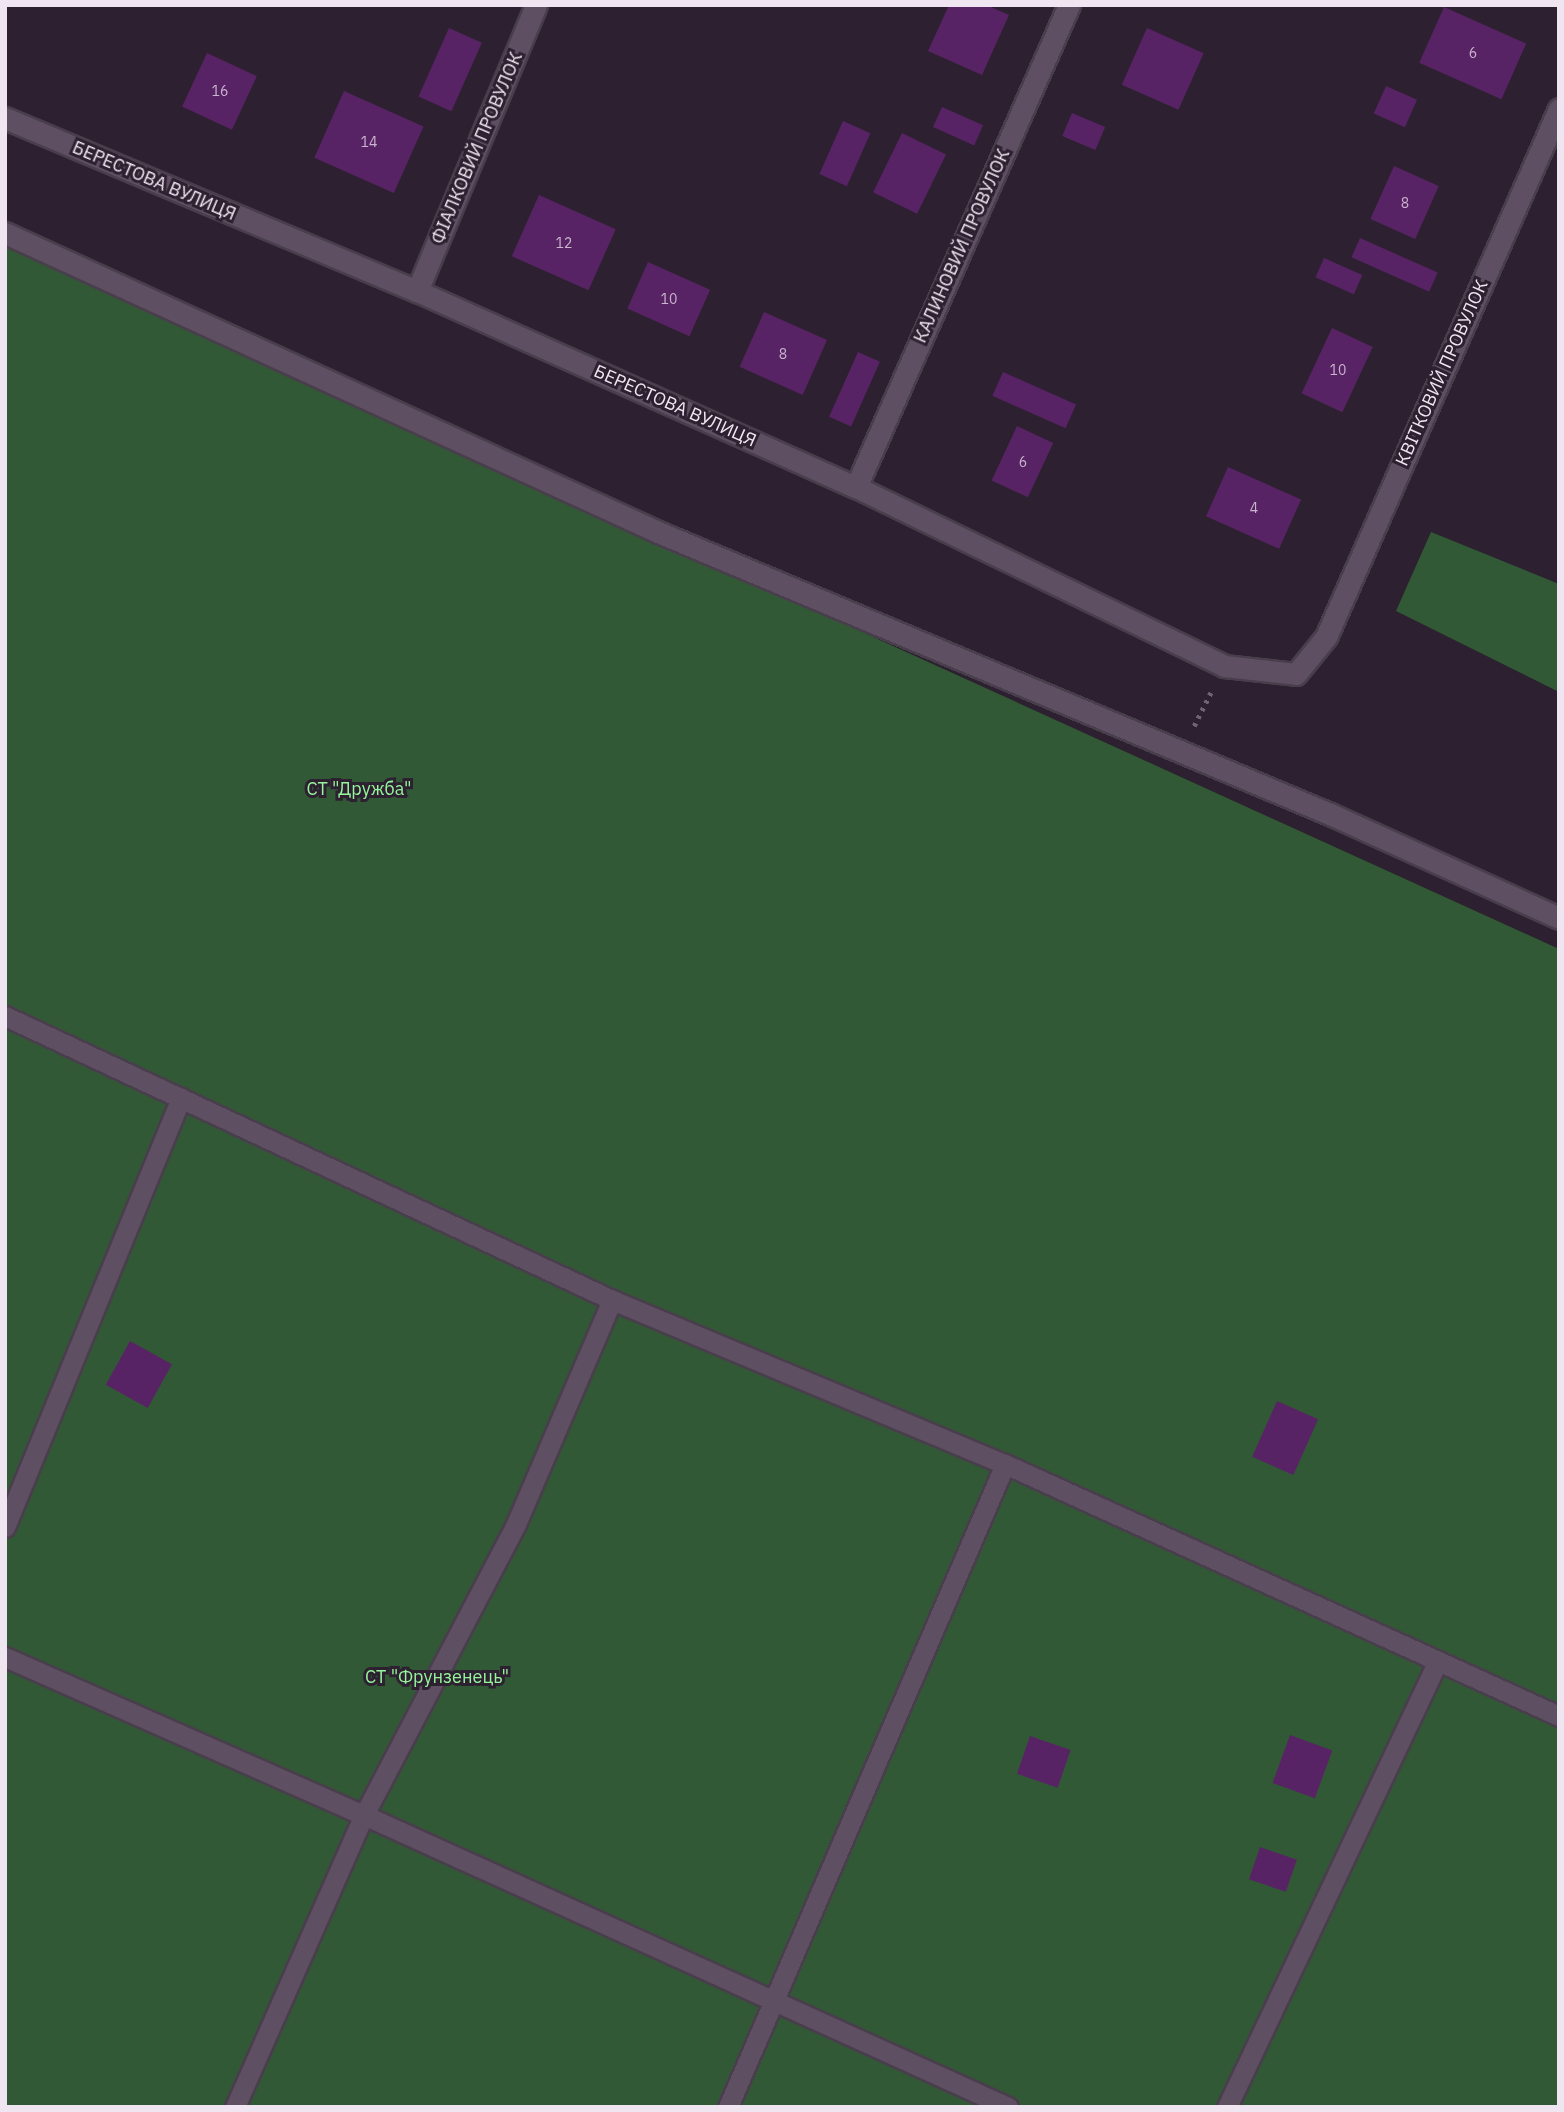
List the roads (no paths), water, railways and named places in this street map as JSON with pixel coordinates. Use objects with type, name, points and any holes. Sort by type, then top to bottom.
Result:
[{"type":"street","name":"ФІАЛКОВИЙ ПРОВУЛОК","points":[[417,291],[536,5]]},
{"type":"street","name":"КАЛИНОВИЙ ПРОВУЛОК","points":[[856,487],[1069,5]]},
{"type":"street","name":"КВІТКОВИЙ ПРОВУЛОК","points":[[1326,637],[1559,109]]},
{"type":"street","name":"БЕРЕСТОВА ВУЛИЦЯ","points":[[5,118],[417,291],[856,487],[1224,666],[1296,674],[1326,637]]},
{"type":"street","points":[[5,233],[658,532],[1181,751],[1559,918]]},
{"type":"lane","points":[[5,1016],[612,1300],[1004,1464],[1559,1716]]},
{"type":"lane","points":[[5,1527],[181,1098]]},
{"type":"lane","points":[[235,2107],[364,1815],[516,1524],[612,1300]]},
{"type":"lane","points":[[729,2107],[778,2001],[1004,1464]]},
{"type":"lane","points":[[5,1657],[364,1815],[1009,2107]]},
{"type":"lane","points":[[1227,2107],[1437,1662]]},
{"type":"park label","name":"СТ \"Дружба\"","points":[[359,789]]},
{"type":"park label","name":"СТ \"Фрунзенець\"","points":[[437,1677]]}]
